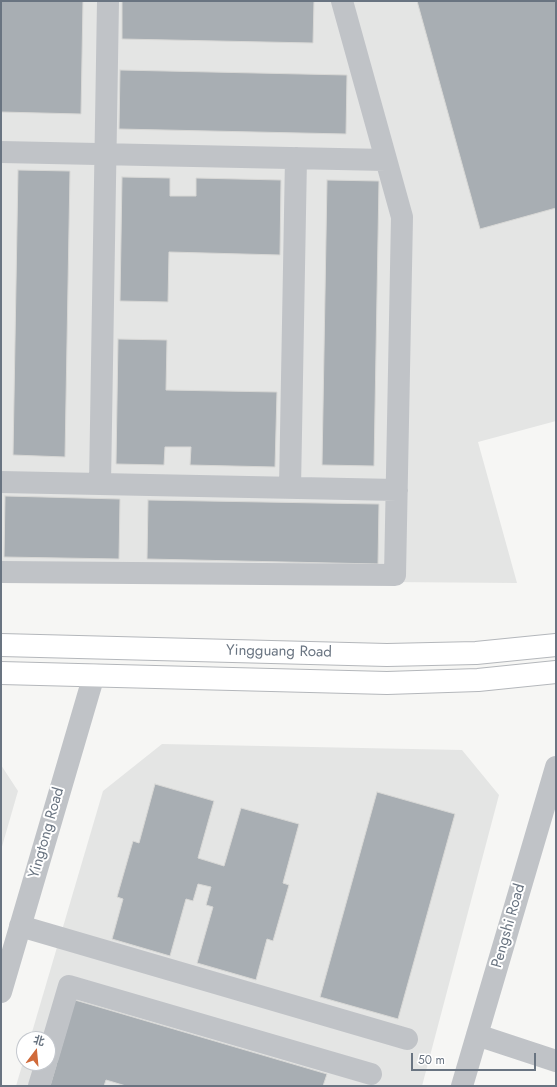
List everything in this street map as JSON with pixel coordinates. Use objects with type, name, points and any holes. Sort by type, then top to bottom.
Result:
[{"type":"main road","name":"Yingguang Road","points":[[1,645],[387,655],[476,653],[556,645]]},
{"type":"main road","name":"Yingguang Road","points":[[1,673],[395,682],[478,680],[556,672]]},
{"type":"street","points":[[100,484],[108,1]]},
{"type":"street","points":[[1,572],[395,575],[402,217],[342,1]]},
{"type":"street","points":[[1,152],[386,160]]},
{"type":"street","points":[[290,488],[296,158]]},
{"type":"street","points":[[1,482],[397,490]]},
{"type":"street","name":"Yingtong Road","points":[[1,992],[94,675]]},
{"type":"street","name":"Pengshi Road","points":[[462,1086],[556,766]]},
{"type":"street","points":[[20,926],[407,1039]]},
{"type":"street","points":[[56,1031],[69,986],[371,1074]]},
{"type":"street","points":[[477,1035],[556,1061]]},
{"type":"street","points":[[39,1086],[44,1071]]},
{"type":"shaded area","points":[[1,1],[556,1],[556,421],[478,442],[517,583],[1,579]]},
{"type":"shaded area","points":[[162,744],[462,750],[499,795],[422,1086],[16,1086],[20,1071],[56,1071],[56,1031],[32,1031],[103,791]]},
{"type":"shaded area","points":[[1,765],[18,791],[1,850]]},
{"type":"building","points":[[1,1],[83,1],[81,114],[1,112]]},
{"type":"building","points":[[122,1],[314,1],[313,43],[122,39]]},
{"type":"building","points":[[417,1],[556,1],[556,208],[480,229]]},
{"type":"building","points":[[120,70],[347,75],[346,134],[119,129]]},
{"type":"building","points":[[18,170],[70,171],[65,457],[13,455]]},
{"type":"building","points":[[122,177],[170,178],[170,196],[196,196],[196,178],[281,180],[280,255],[169,252],[168,302],[120,301]]},
{"type":"building","points":[[327,180],[379,181],[374,466],[322,465]]},
{"type":"building","points":[[118,339],[167,340],[166,390],[277,392],[275,467],[190,465],[191,447],[165,447],[164,465],[116,464]]},
{"type":"building","points":[[5,496],[120,499],[119,559],[4,557]]},
{"type":"building","points":[[148,500],[379,504],[378,564],[147,559]]},
{"type":"building","points":[[155,784],[214,801],[198,858],[224,866],[241,808],[299,824],[283,883],[289,885],[273,941],[267,939],[256,980],[197,963],[213,907],[206,905],[211,887],[198,884],[193,901],[186,899],[170,956],[112,939],[123,899],[117,897],[133,841],[139,843]]},
{"type":"building","points":[[377,792],[455,814],[398,1019],[320,997]]},
{"type":"building","points":[[75,1000],[327,1074],[323,1086],[126,1086],[106,1080],[104,1086],[50,1086],[54,1071],[56,1071],[56,1065]]}]
